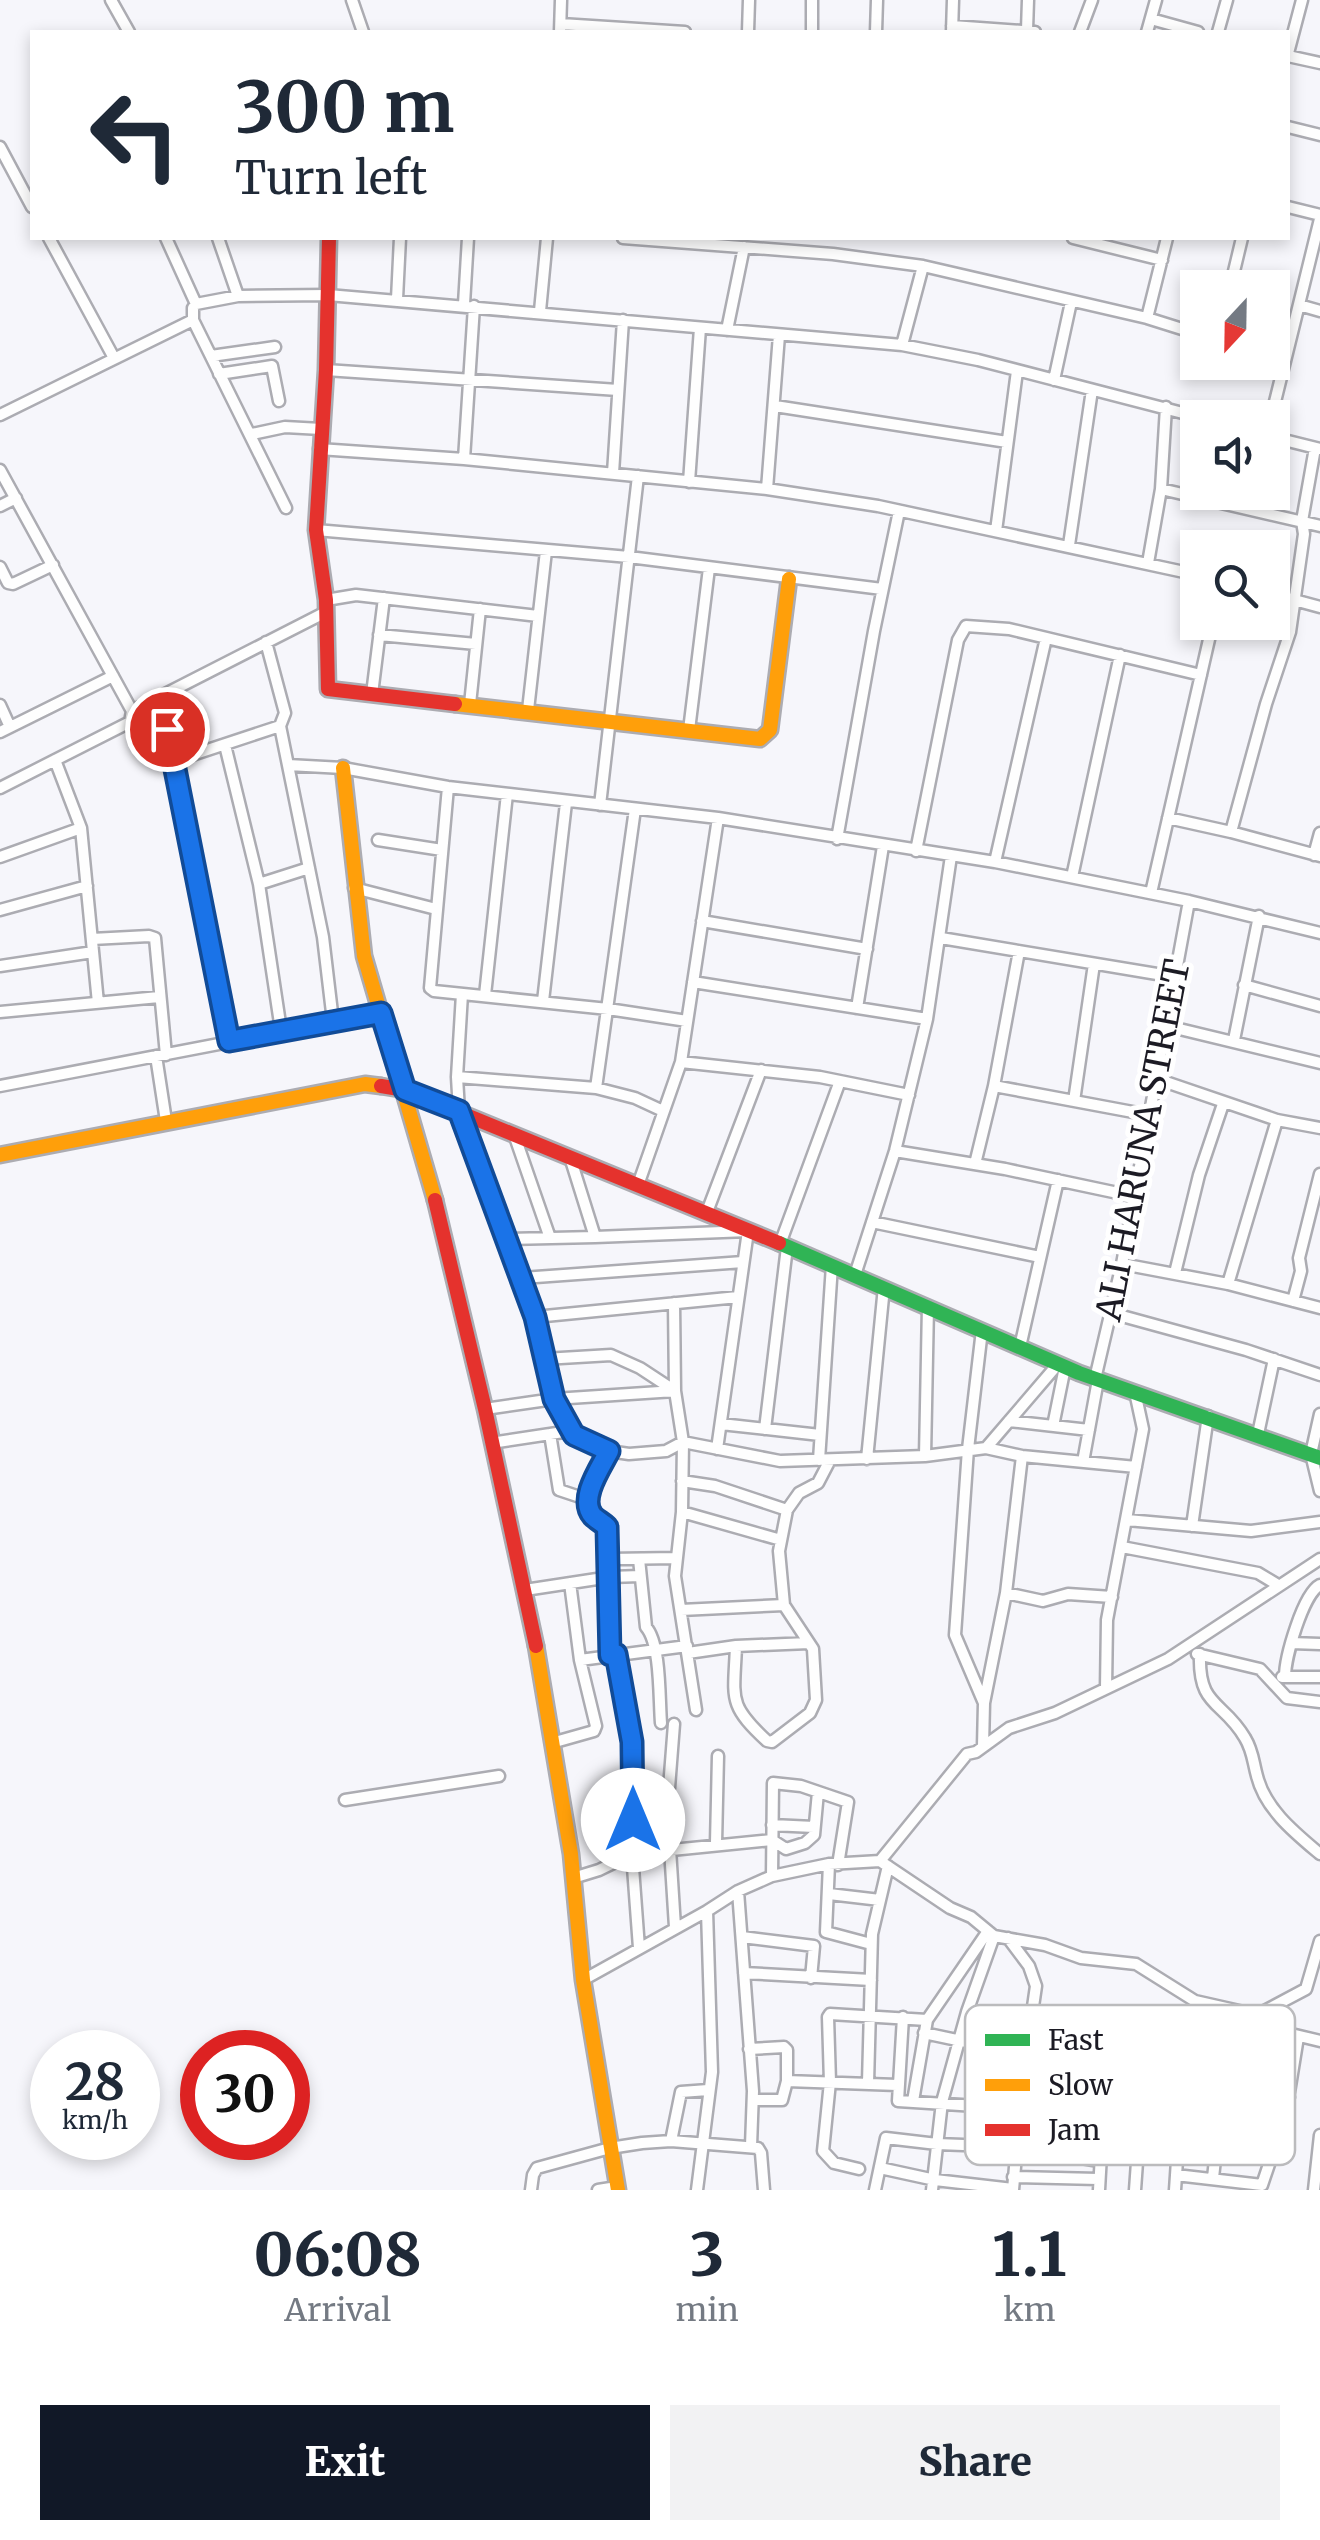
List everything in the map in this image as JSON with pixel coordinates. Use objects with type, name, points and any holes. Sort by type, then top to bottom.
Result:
[{"type":"street","points":[[111,0],[127,30]]},
{"type":"street","points":[[352,0],[361,30]]},
{"type":"street","points":[[561,0],[560,28],[622,30]]},
{"type":"street","points":[[748,0],[748,30]]},
{"type":"street","points":[[812,0],[812,30]]},
{"type":"street","points":[[876,30],[877,0]]},
{"type":"street","points":[[952,0],[952,29],[992,30]]},
{"type":"street","points":[[1028,0],[1031,30]]},
{"type":"street","points":[[1081,30],[1092,0]]},
{"type":"street","points":[[1147,30],[1156,0]]},
{"type":"street","points":[[1219,30],[1227,0]]},
{"type":"street","points":[[1290,46],[1302,0]]},
{"type":"street","points":[[1150,18],[1191,30]]},
{"type":"street","points":[[1290,55],[1320,64]]},
{"type":"street","points":[[1290,128],[1320,135]]},
{"type":"street","points":[[0,147],[30,203]]},
{"type":"street","points":[[1290,208],[1320,217],[1290,341]]},
{"type":"street","points":[[50,240],[114,358]]},
{"type":"street","points":[[167,240],[196,304]]},
{"type":"street","points":[[219,240],[238,296]]},
{"type":"street","points":[[330,240],[316,530],[326,606],[328,689],[760,738],[770,730],[789,579]]},
{"type":"street","points":[[397,299],[400,240]]},
{"type":"street","points":[[464,459],[470,380],[468,240]]},
{"type":"street","points":[[540,311],[547,240]]},
{"type":"street","points":[[674,240],[726,242],[922,266],[1180,328]]},
{"type":"street","points":[[801,252],[802,240]]},
{"type":"street","points":[[1081,240],[1162,260]]},
{"type":"street","points":[[1147,318],[1167,240]]},
{"type":"street","points":[[1234,270],[1242,240]]},
{"type":"street","points":[[726,330],[744,247]]},
{"type":"street","points":[[902,345],[922,266]]},
{"type":"street","points":[[286,508],[193,320],[196,304],[238,296],[397,299],[902,345],[1180,411]]},
{"type":"street","points":[[1054,380],[1071,302]]},
{"type":"street","points":[[1299,306],[1320,310]]},
{"type":"street","points":[[0,415],[193,320]]},
{"type":"street","points":[[613,473],[623,320]]},
{"type":"street","points":[[689,482],[700,328]]},
{"type":"street","points":[[766,489],[779,336]]},
{"type":"street","points":[[211,356],[275,347]]},
{"type":"street","points":[[219,374],[272,366],[279,400]]},
{"type":"street","points":[[326,370],[618,390]]},
{"type":"street","points":[[996,531],[1017,371]]},
{"type":"street","points":[[1069,545],[1092,390]]},
{"type":"street","points":[[775,406],[1007,442]]},
{"type":"street","points":[[1148,562],[1160,489],[1166,407]]},
{"type":"street","points":[[252,434],[285,427],[321,429]]},
{"type":"street","points":[[1231,832],[1296,600],[1302,521],[1318,449],[1290,442]]},
{"type":"street","points":[[319,449],[766,489],[899,511],[1180,570]]},
{"type":"street","points":[[0,470],[132,711],[130,722],[0,788]]},
{"type":"street","points":[[600,806],[638,476]]},
{"type":"street","points":[[1160,489],[1320,526]]},
{"type":"street","points":[[0,506],[16,498]]},
{"type":"street","points":[[836,838],[899,511]]},
{"type":"street","points":[[316,530],[629,557],[882,589]]},
{"type":"street","points":[[528,710],[546,551]]},
{"type":"street","points":[[0,566],[8,583],[13,584],[53,565]]},
{"type":"street","points":[[689,730],[710,568]]},
{"type":"street","points":[[132,711],[266,642],[347,594],[538,616]]},
{"type":"street","points":[[372,694],[384,598]]},
{"type":"street","points":[[1290,598],[1320,607]]},
{"type":"street","points":[[470,704],[480,609]]},
{"type":"street","points":[[916,851],[958,640],[969,625],[1046,638],[1201,675]]},
{"type":"street","points":[[380,635],[476,644]]},
{"type":"street","points":[[995,862],[1046,638]]},
{"type":"street","points":[[1151,894],[1210,640]]},
{"type":"street","points":[[266,642],[285,713],[280,726],[323,937],[333,1021]]},
{"type":"street","points":[[1072,878],[1120,655]]},
{"type":"street","points":[[0,705],[5,730],[113,676]]},
{"type":"street","points":[[160,697],[229,1041]]},
{"type":"street","points":[[174,761],[280,726]]},
{"type":"street","points":[[225,744],[259,884],[281,1030]]},
{"type":"street","points":[[55,760],[81,828],[98,1003]]},
{"type":"street","points":[[288,765],[343,768],[566,803],[718,818],[995,862],[1259,916],[1320,933]]},
{"type":"street","points":[[343,768],[364,956],[440,1218],[526,1590],[555,1742],[583,1980],[617,2188],[598,2190]]},
{"type":"street","points":[[448,787],[430,988],[687,1021]]},
{"type":"street","points":[[485,996],[507,794]]},
{"type":"street","points":[[544,1001],[566,803]]},
{"type":"street","points":[[596,1088],[635,809]]},
{"type":"street","points":[[638,1185],[680,1062],[718,818]]},
{"type":"street","points":[[1168,818],[1317,856],[1320,833]]},
{"type":"street","points":[[0,857],[81,828]]},
{"type":"street","points":[[378,840],[442,850]]},
{"type":"street","points":[[858,1008],[884,846]]},
{"type":"street","points":[[855,1275],[895,1151],[927,1018],[951,856]]},
{"type":"street","points":[[259,884],[309,868]]},
{"type":"street","points":[[0,910],[87,886]]},
{"type":"street","points":[[354,888],[436,909]]},
{"type":"street","name":"ALI HARUNA STREET","points":[[1083,1462],[1189,901]]},
{"type":"street","points":[[1234,1040],[1259,916]]},
{"type":"street","points":[[702,921],[867,949]]},
{"type":"street","points":[[92,939],[153,936],[166,1121]]},
{"type":"street","points":[[941,938],[1176,977]]},
{"type":"street","points":[[975,1164],[1019,951]]},
{"type":"street","points":[[0,966],[93,952]]},
{"type":"street","points":[[1074,1101],[1094,964]]},
{"type":"street","points":[[693,982],[927,1018]]},
{"type":"street","points":[[1244,985],[1320,1006]]},
{"type":"street","points":[[462,994],[459,1111],[522,1278],[554,1399],[570,1432]]},
{"type":"street","points":[[0,1012],[159,998]]},
{"type":"street","points":[[0,1086],[381,1013]]},
{"type":"street","points":[[1167,1026],[1320,1064]]},
{"type":"street","points":[[680,1062],[840,1081],[909,1094]]},
{"type":"street","points":[[706,1212],[761,1070]]},
{"type":"street","points":[[457,1077],[596,1088],[635,1098],[663,1111]]},
{"type":"street","points":[[1156,1079],[1277,1120],[1320,1128]]},
{"type":"street","points":[[765,1429],[784,1245],[840,1081]]},
{"type":"street","points":[[0,1155],[365,1084],[405,1090],[706,1212],[1061,1366],[1316,1456]]},
{"type":"street","points":[[994,1086],[1149,1115]]},
{"type":"street","points":[[1175,1273],[1200,1174],[1224,1104]]},
{"type":"street","points":[[1228,1284],[1277,1120]]},
{"type":"street","points":[[514,1134],[550,1238]]},
{"type":"street","points":[[895,1151],[1132,1196]]},
{"type":"street","points":[[570,1157],[595,1237]]},
{"type":"street","points":[[1293,1301],[1302,1271],[1299,1258],[1320,1174]]},
{"type":"street","points":[[1020,1347],[1058,1180]]},
{"type":"street","points":[[872,1222],[1040,1257]]},
{"type":"street","points":[[506,1239],[748,1231]]},
{"type":"street","points":[[717,1450],[748,1231]]},
{"type":"street","points":[[522,1278],[744,1262]]},
{"type":"street","points":[[1122,1264],[1228,1284],[1320,1308]]},
{"type":"street","points":[[736,1646],[734,1691],[739,1714],[770,1743],[814,1706],[814,1655],[784,1605],[779,1551],[787,1510],[799,1494],[818,1484],[824,1460],[820,1435],[832,1266]]},
{"type":"street","points":[[867,1459],[884,1287]]},
{"type":"street","points":[[535,1317],[738,1297]]},
{"type":"street","points":[[674,1303],[676,1390],[683,1442],[682,1512],[675,1576],[696,1710]]},
{"type":"street","points":[[924,1456],[928,1306]]},
{"type":"street","points":[[1111,1314],[1320,1375]]},
{"type":"street","points":[[982,1330],[968,1448],[955,1635],[984,1703]]},
{"type":"street","points":[[544,1359],[621,1358],[676,1390]]},
{"type":"street","points":[[1258,1434],[1274,1359]]},
{"type":"street","points":[[986,1448],[1061,1366]]},
{"type":"street","points":[[1053,1426],[1061,1366]]},
{"type":"street","points":[[485,1409],[554,1399],[676,1390]]},
{"type":"street","points":[[1106,1688],[1106,1631],[1143,1419],[1135,1392]]},
{"type":"street","points":[[1320,1414],[1316,1456],[1320,1490]]},
{"type":"street","points":[[1192,1526],[1208,1416]]},
{"type":"street","points":[[1009,1421],[1089,1430]]},
{"type":"street","points":[[721,1424],[820,1435]]},
{"type":"street","points":[[491,1443],[570,1432],[609,1451],[645,1454],[683,1442],[780,1462],[924,1456],[986,1448],[1022,1456],[1136,1468]]},
{"type":"street","points":[[550,1434],[559,1490],[589,1500]]},
{"type":"street","points":[[609,1451],[589,1500],[592,1515],[607,1527],[613,1654],[630,1738],[634,1786],[632,1854],[640,1948]]},
{"type":"street","points":[[976,1751],[1006,1593],[1022,1456]]},
{"type":"street","points":[[682,1481],[702,1483],[787,1510]]},
{"type":"street","points":[[682,1512],[782,1540]]},
{"type":"street","points":[[1127,1520],[1251,1530],[1320,1522]]},
{"type":"street","points":[[1122,1547],[1258,1572],[1278,1585]]},
{"type":"street","points":[[609,1559],[677,1558]]},
{"type":"street","points":[[639,1559],[646,1628],[655,1650],[661,1723]]},
{"type":"street","points":[[868,2083],[871,1944],[884,1864],[976,1751],[1009,1728],[1056,1713],[1178,1653],[1320,1559]]},
{"type":"street","points":[[526,1590],[640,1576]]},
{"type":"street","points":[[555,1742],[594,1731],[596,1726],[580,1660],[570,1583]]},
{"type":"street","points":[[1284,1677],[1286,1654],[1311,1592],[1320,1585]]},
{"type":"street","points":[[1006,1593],[1043,1600],[1068,1594],[1112,1597]]},
{"type":"street","points":[[681,1610],[784,1605]]},
{"type":"street","points":[[580,1660],[655,1650],[809,1643]]},
{"type":"street","points":[[1292,1643],[1320,1644]]},
{"type":"street","points":[[1178,1653],[1246,1663],[1260,1668],[1287,1698],[1320,1702]]},
{"type":"street","points":[[1200,1654],[1202,1688],[1215,1707],[1234,1721],[1247,1741],[1269,1804],[1320,1854]]},
{"type":"street","points":[[1271,1678],[1320,1677]]},
{"type":"street","points":[[634,1786],[669,1788],[674,1724]]},
{"type":"street","points":[[716,1844],[718,1756]]},
{"type":"street","points":[[346,1800],[499,1776]]},
{"type":"street","points":[[772,1876],[773,1783],[848,1802],[829,1894],[827,1934],[871,1944]]},
{"type":"street","points":[[573,1878],[632,1854],[772,1840],[786,1849],[799,1846],[814,1835],[818,1792]]},
{"type":"street","points":[[772,1824],[814,1827]]},
{"type":"street","points":[[670,1849],[676,1927]]},
{"type":"street","points":[[583,1980],[738,1891],[772,1876],[834,1864],[884,1864],[991,1933],[1080,1958],[1136,1964],[1195,2001],[1213,2005]]},
{"type":"street","points":[[738,1891],[753,2100],[751,2146]]},
{"type":"street","points":[[829,1894],[880,1900]]},
{"type":"street","points":[[697,2190],[712,2054],[708,1911]]},
{"type":"street","points":[[968,2005],[991,1933]]},
{"type":"street","points":[[913,2101],[928,2020],[991,1933]]},
{"type":"street","points":[[742,1937],[814,1946],[811,1978]]},
{"type":"street","points":[[1008,1938],[1029,1966],[1036,1986],[1035,2005]]},
{"type":"street","points":[[1306,1989],[1318,1959],[1320,1941]]},
{"type":"street","points":[[744,1973],[871,1980]]},
{"type":"street","points":[[1276,2005],[1306,1989],[1320,1992]]},
{"type":"street","points":[[859,2169],[834,2162],[823,2152],[830,2082],[828,2017],[830,2014],[928,2020]]},
{"type":"street","points":[[933,2185],[942,2102],[965,2016]]},
{"type":"street","points":[[904,2017],[897,2100],[965,2103]]},
{"type":"street","points":[[924,2033],[965,2040]]},
{"type":"street","points":[[1295,2036],[1320,2041]]},
{"type":"street","points":[[749,2049],[786,2048],[787,2080],[780,2102],[753,2100]]},
{"type":"street","points":[[787,2080],[897,2085]]},
{"type":"street","points":[[671,2142],[680,2092],[708,2090]]},
{"type":"street","points":[[1314,2190],[1320,2135]]},
{"type":"street","points":[[875,2190],[886,2138],[965,2145]]},
{"type":"street","points":[[531,2190],[532,2175],[538,2168],[610,2148],[671,2142],[751,2146],[762,2153],[764,2190]]},
{"type":"street","points":[[1135,2190],[1137,2165]]},
{"type":"street","points":[[1176,2165],[1176,2190]]},
{"type":"street","points":[[1176,2174],[1251,2187],[1264,2184],[1270,2165]]},
{"type":"street","points":[[880,2168],[933,2185],[982,2188],[1099,2184]]},
{"type":"traffic: fast","points":[[779,1243],[1079,1373],[1320,1458]]},
{"type":"traffic: slow","points":[[455,704],[760,739],[770,730],[789,579]]},
{"type":"traffic: slow","points":[[343,768],[364,956],[435,1200]]},
{"type":"traffic: slow","points":[[0,1155],[365,1084],[381,1086]]},
{"type":"traffic: slow","points":[[536,1646],[571,1854],[583,1980],[618,2190]]},
{"type":"traffic: jam","points":[[329,240],[316,530],[326,600],[328,689],[455,704]]},
{"type":"traffic: jam","points":[[381,1086],[405,1090],[779,1243]]},
{"type":"traffic: jam","points":[[435,1200],[536,1646]]},
{"type":"route","points":[[167,729],[229,1041],[381,1013],[405,1090],[459,1111],[522,1278],[554,1399],[570,1432],[609,1451],[592,1485],[589,1506],[592,1515],[607,1527],[610,1655],[616,1654],[632,1742],[633,1820]]}]
